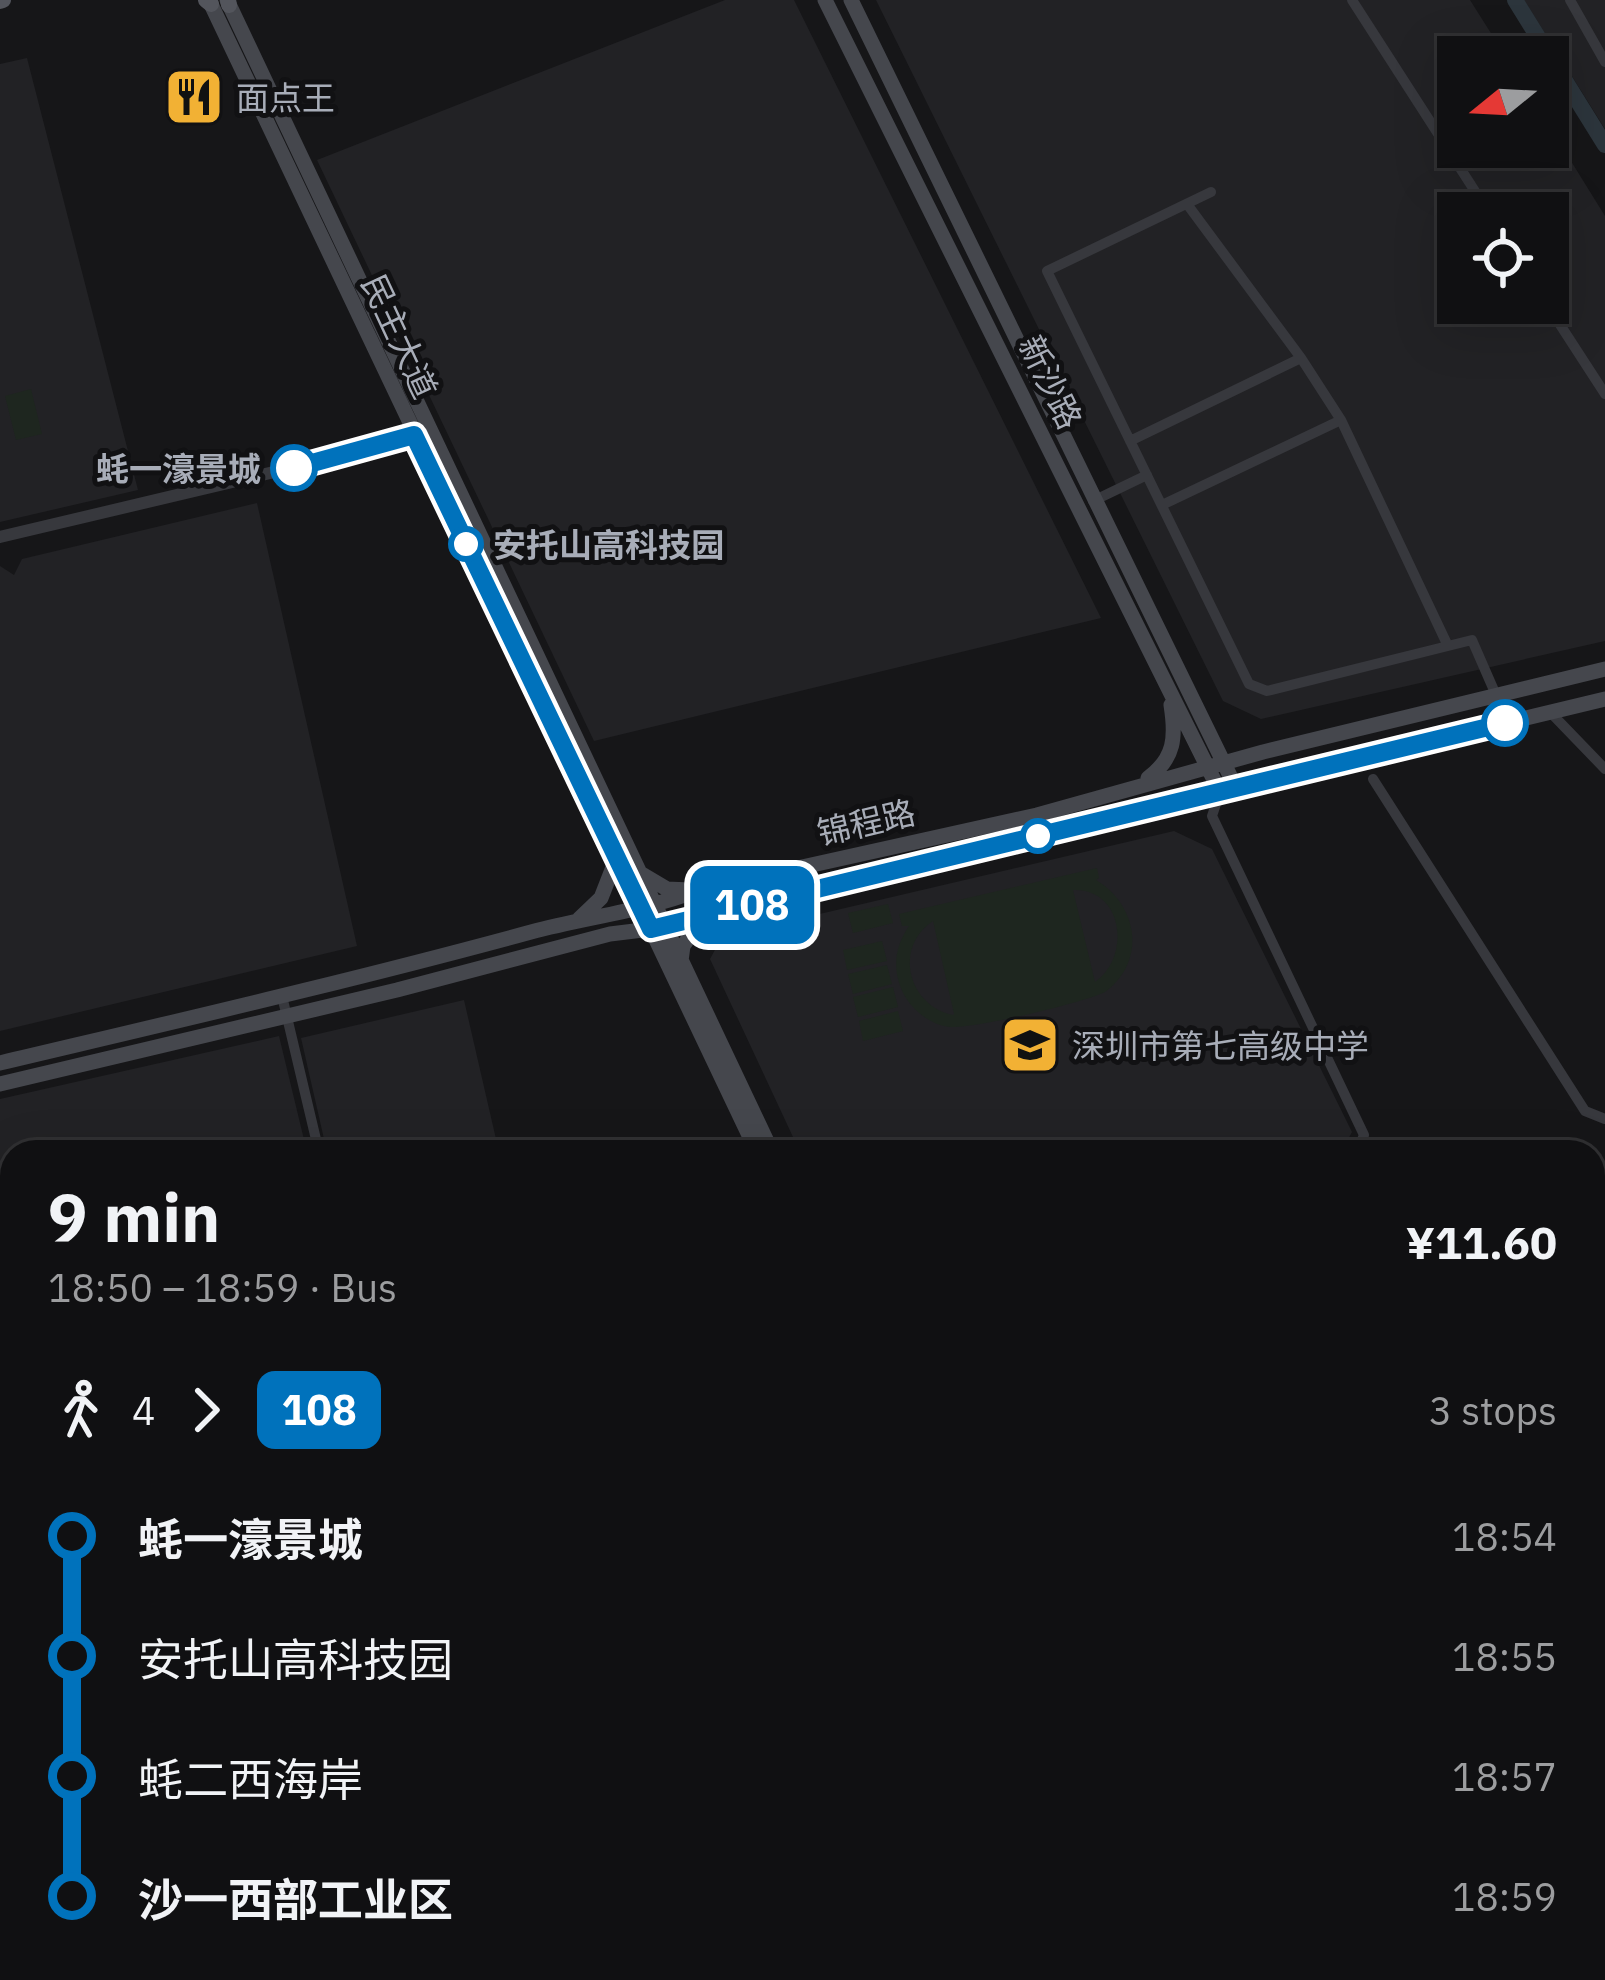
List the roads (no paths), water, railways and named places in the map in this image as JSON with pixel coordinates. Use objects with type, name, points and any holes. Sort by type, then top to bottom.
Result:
[{"type":"main road","name":"新沙路","points":[[825,0],[1203,719],[1216,766]]},
{"type":"main road","name":"新沙路","points":[[850,0],[1167,684],[1228,790]]},
{"type":"main road","name":"民主大道","points":[[218,1],[617,857],[657,927],[752,1140]]},
{"type":"main road","name":"民主大道","points":[[421,433],[638,871],[648,908]]},
{"type":"main road","name":"锦程路","points":[[0,1063],[579,919],[648,908],[699,890],[1037,815],[1260,753],[1605,670]]},
{"type":"main road","points":[[1139,785],[1170,757],[1175,733],[1167,684]]},
{"type":"main road","name":"锦程路","points":[[0,1084],[610,934],[657,927],[1605,700]]},
{"type":"main road","points":[[1203,719],[1239,752],[1260,753]]},
{"type":"main road","points":[[579,919],[601,898],[617,857]]},
{"type":"main road","points":[[638,871],[667,889],[699,890]]},
{"type":"main road","points":[[610,934],[640,942],[672,960],[703,916]]},
{"type":"main road","name":"民主大道","points":[[672,960],[766,1140]]},
{"type":"street","points":[[1352,0],[1475,192]]},
{"type":"street","points":[[1570,0],[1603,53]]},
{"type":"street","points":[[1211,192],[1047,271],[1249,684],[1267,691],[1472,640],[1496,695]]},
{"type":"street","points":[[1187,204],[1341,420],[1448,646]]},
{"type":"street","points":[[1560,324],[1605,394]]},
{"type":"street","points":[[1130,441],[1300,358]]},
{"type":"street","points":[[1162,505],[1341,420]]},
{"type":"street","points":[[0,538],[421,433]]},
{"type":"street","points":[[1087,504],[1147,475]]},
{"type":"street","points":[[1550,712],[1605,769]]},
{"type":"street","points":[[1373,779],[1585,1111],[1605,1119]]},
{"type":"street","points":[[1228,790],[1212,817],[1364,1135],[1362,1140]]},
{"type":"street","points":[[282,996],[316,1140]]},
{"type":"waterway","points":[[1515,0],[1605,145]]},
{"type":"place","name":"面点王","points":[[194,97]]},
{"type":"place","name":"蚝一濠景城","points":[[294,468]]},
{"type":"place","name":"安托山高科技园","points":[[466,544]]},
{"type":"place","name":"深圳市第七高级中学","points":[[1030,1045]]}]
